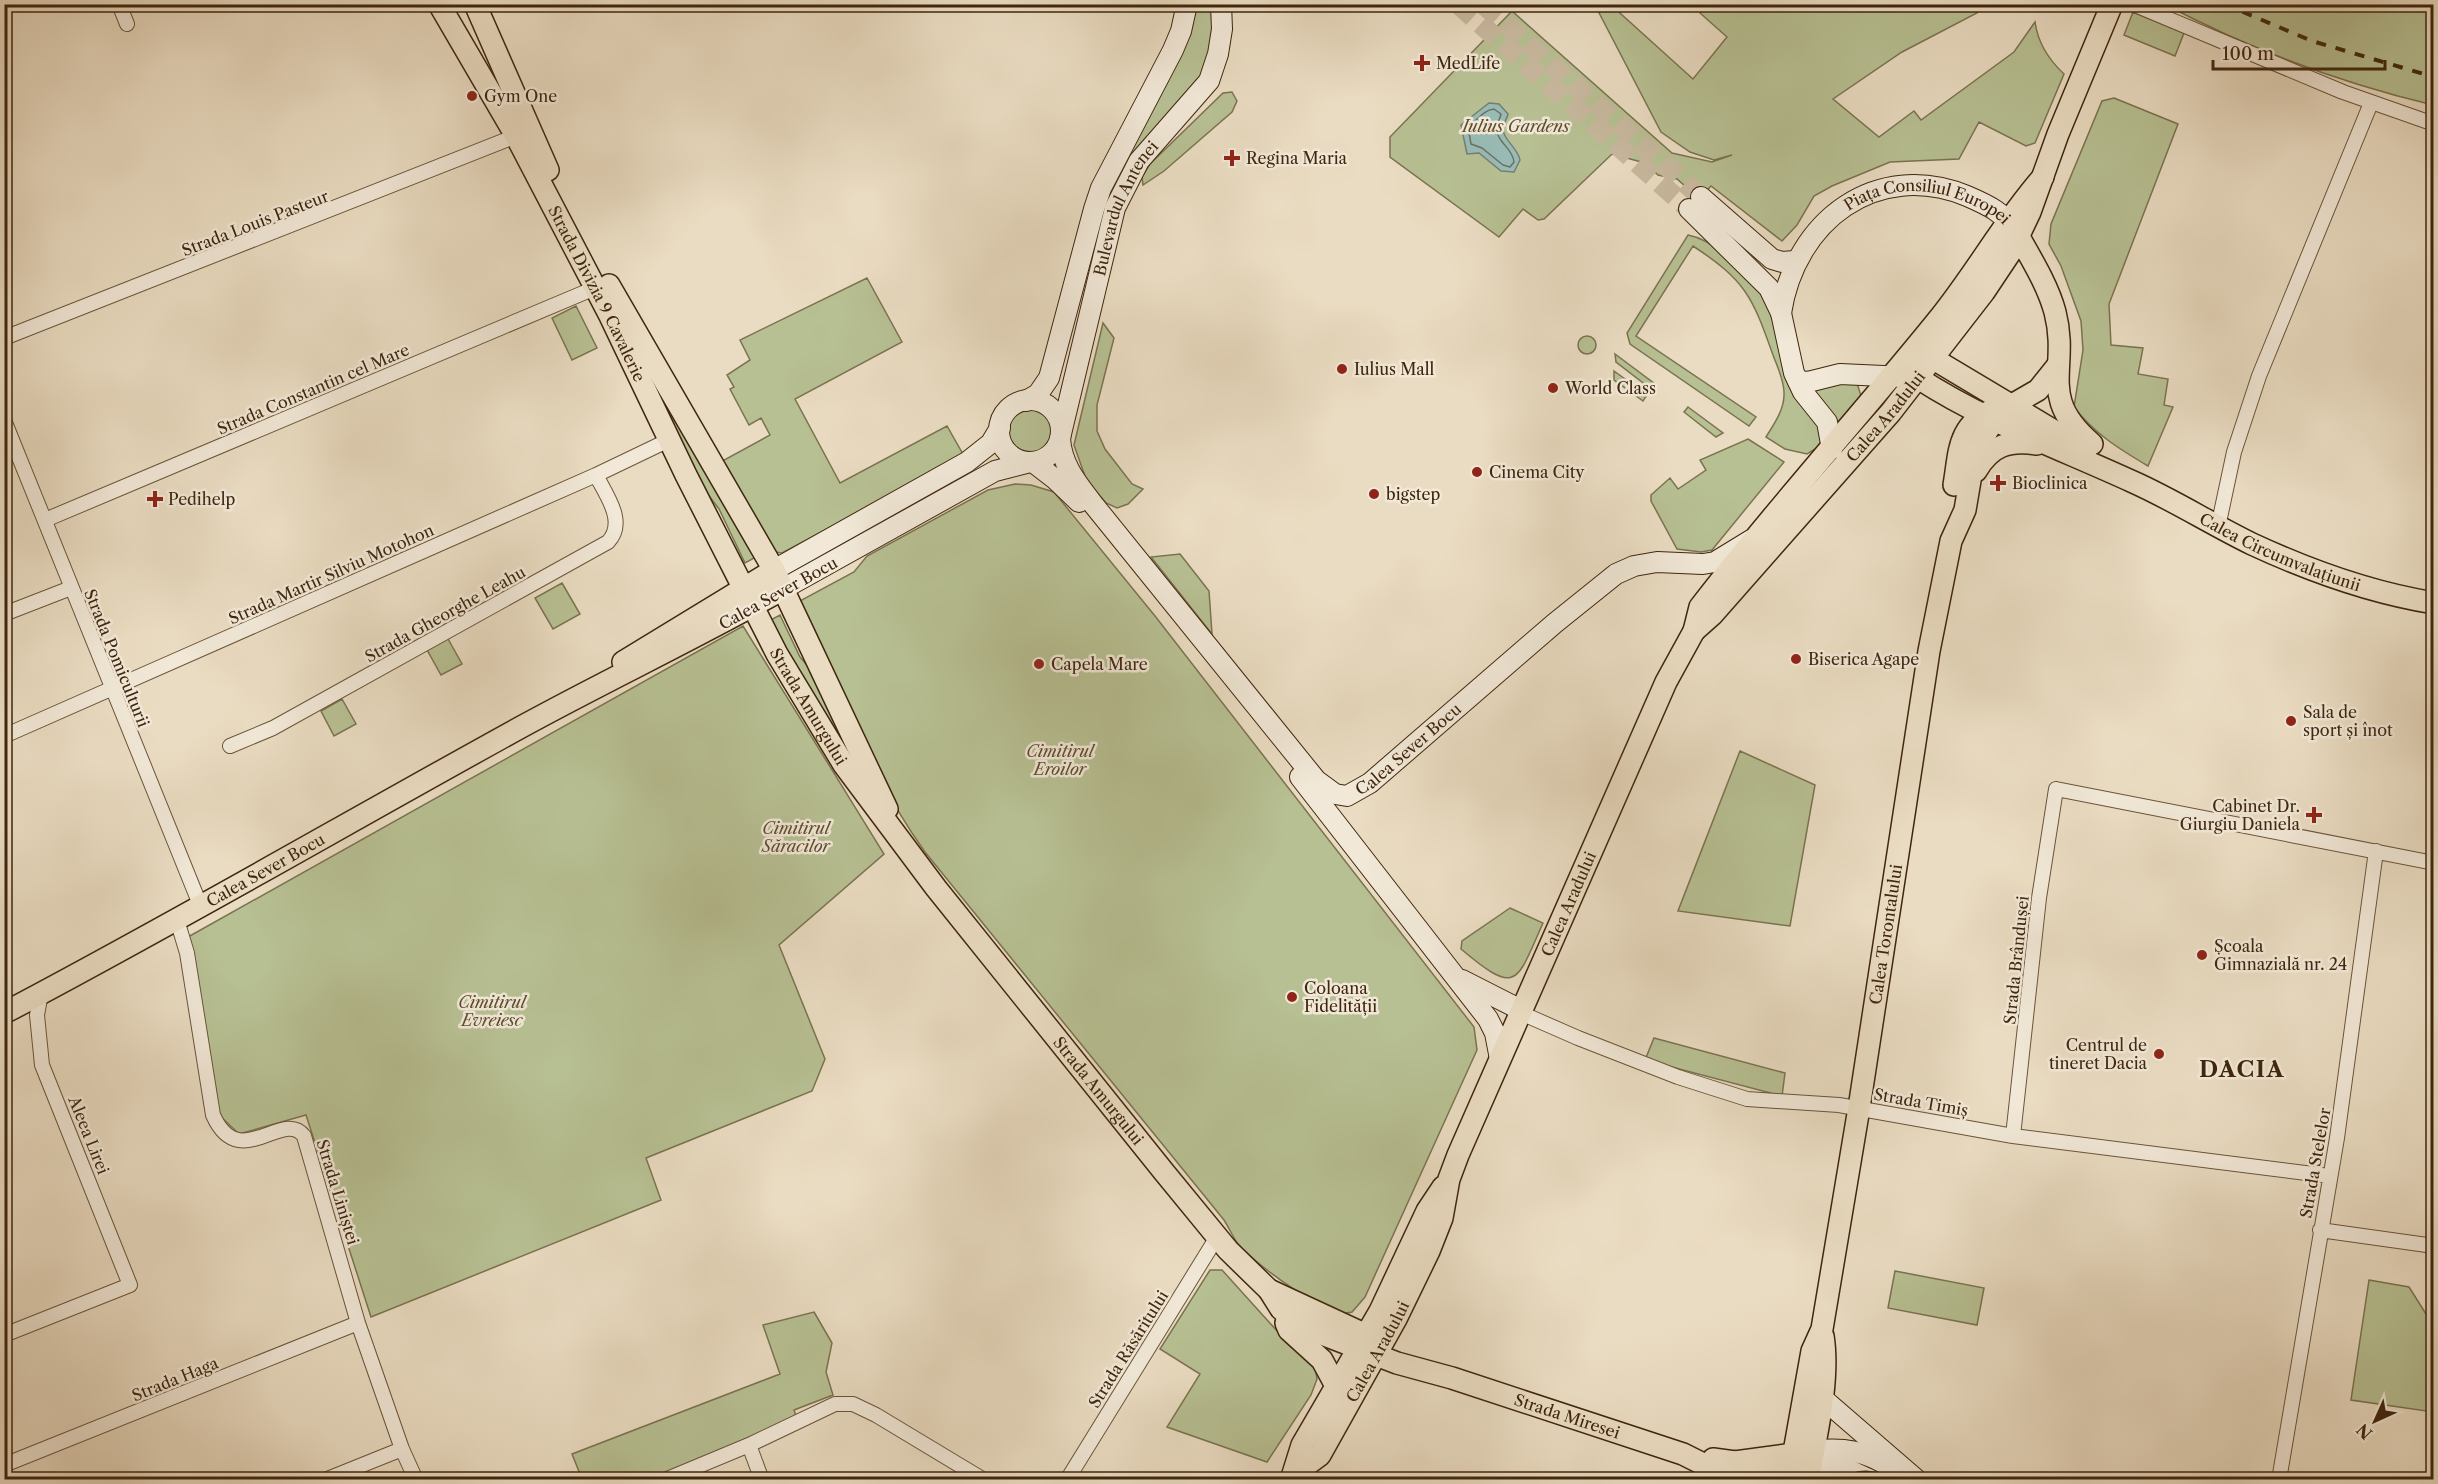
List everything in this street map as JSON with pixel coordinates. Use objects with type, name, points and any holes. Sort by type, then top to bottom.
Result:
[{"type":"main road","name":"Strada Divizia 9 Cavalerie","points":[[439,4],[516,136],[595,288],[743,587]]},
{"type":"main road","name":"Strada Divizia 9 Cavalerie","points":[[475,4],[567,210],[783,589]]},
{"type":"main road","name":"Bulevardul Antenei","points":[[1024,401],[1038,394],[1049,378],[1101,188],[1173,50],[1181,31],[1187,4]]},
{"type":"main road","name":"Bulevardul Antenei","points":[[1061,437],[1115,208],[1139,160],[1209,81],[1219,46],[1221,4]]},
{"type":"main road","name":"Calea Aradului","points":[[1694,632],[1791,528],[1917,378],[1984,292],[2014,228],[2043,177],[2112,4]]},
{"type":"main road","name":"Piața Consiliul Europei","points":[[1781,313],[1786,285],[1795,261],[1819,228],[1849,204],[1867,195],[1906,183],[1923,183],[1958,192],[2002,213],[2014,228],[2055,311],[2060,345],[2058,388],[2064,413],[2110,464]]},
{"type":"main road","points":[[1795,261],[1782,262],[1772,259],[1695,203],[1764,281],[1781,313],[1791,364],[1803,392],[1827,422],[1832,449]]},
{"type":"main road","name":"Calea Aradului","points":[[1292,1477],[1320,1455],[1371,1346],[1429,1251],[1442,1218],[1449,1179],[1666,682],[1694,632],[1700,607],[1763,528],[1832,449],[1972,276],[2014,228]]},
{"type":"main road","points":[[1917,378],[1908,364],[1910,354],[1920,353],[2110,464]]},
{"type":"main road","points":[[1939,390],[1965,429],[2038,390],[2058,365]]},
{"type":"main road","points":[[1798,381],[1809,381],[1840,374],[1917,378],[1989,417]]},
{"type":"main road","points":[[1031,462],[1050,455],[1061,437],[1060,423],[1052,409],[1037,401],[1024,401],[1006,412],[1000,426],[1002,443],[1007,452],[1020,460],[1031,462],[1069,491],[1134,569],[1342,829],[1491,1025],[1500,1059]]},
{"type":"main road","name":"Calea Circumvalațiunii","points":[[1989,417],[2047,445],[2132,481],[2252,544],[2327,574],[2410,599],[2433,603]]},
{"type":"main road","name":"Calea Torontalului","points":[[1951,541],[1965,510],[1974,457],[1989,417]]},
{"type":"main road","name":"Calea Sever Bocu","points":[[525,725],[743,587],[967,462],[991,443],[1000,426]]},
{"type":"main road","name":"Calea Torontalului","points":[[1801,1467],[1812,1351],[1822,1329],[1859,1108],[1929,651],[1951,541],[1951,507],[1965,429]]},
{"type":"main road","name":"Calea Sever Bocu","points":[[1061,437],[1065,461],[1082,490],[1276,734],[1316,780],[1335,794],[1347,796],[1360,791],[1377,778],[1523,650],[1616,574],[1634,566],[1657,562],[1703,564],[1715,562],[1748,542],[1763,528]]},
{"type":"main road","points":[[1969,485],[1984,458],[1999,446],[2021,442],[2047,445]]},
{"type":"main road","name":"Calea Sever Bocu","points":[[4,1013],[201,907],[525,725],[752,606],[981,479],[1007,466],[1031,462]]},
{"type":"main road","name":"Calea Circumvalațiunii","points":[[2110,464],[2132,481]]},
{"type":"main road","points":[[981,479],[1013,475],[1031,476],[1069,491]]},
{"type":"main road","name":"Strada Amurgului","points":[[743,587],[795,685],[844,765],[936,888],[1217,1237],[1269,1290],[1281,1309],[1296,1322],[1314,1331],[1371,1346]]},
{"type":"main road","name":"Strada Amurgului","points":[[783,589],[892,820],[936,888]]},
{"type":"main road","points":[[1342,829],[1347,796]]},
{"type":"main road","points":[[1452,973],[1521,1011]]},
{"type":"main road","name":"Strada Amurgului","points":[[1269,1290],[1371,1346]]},
{"type":"main road","points":[[1281,1309],[1289,1330],[1322,1360],[1336,1386]]},
{"type":"main road","name":"Calea Torontalului","points":[[1801,1467],[1821,1397],[1826,1352],[1822,1329]]},
{"type":"main road","name":"Calea Aradului","points":[[1292,1477],[1302,1445],[1336,1386],[1371,1346]]},
{"type":"main road","name":"Strada Miresei","points":[[1371,1346],[1452,1378],[1683,1454],[1727,1476],[1751,1476],[1801,1467]]},
{"type":"main road","points":[[1821,1397],[1917,1479]]},
{"type":"main road","points":[[1801,1467],[1833,1449],[1859,1452],[1876,1458],[1909,1479]]},
{"type":"main road","name":"Strada Miresei","points":[[1683,1454],[1694,1453],[1735,1462],[1801,1467]]},
{"type":"main road","points":[[1801,1467],[1827,1463],[1842,1465],[1871,1479]]},
{"type":"street","points":[[119,4],[127,24]]},
{"type":"street","points":[[2133,4],[2371,103],[2433,124]]},
{"type":"street","points":[[2218,527],[2235,452],[2259,376],[2371,103]]},
{"type":"street","name":"Strada Louis Pasteur","points":[[4,339],[516,136]]},
{"type":"street","name":"Strada Constantin cel Mare","points":[[45,520],[595,288]]},
{"type":"street","name":"Strada Pomiculturii","points":[[4,420],[201,907]]},
{"type":"street","name":"Strada Martir Silviu Motohon","points":[[4,736],[596,475],[669,440]]},
{"type":"street","name":"Strada Gheorghe Leahu","points":[[230,746],[273,728],[608,542],[614,536],[615,515],[596,475]]},
{"type":"street","points":[[4,614],[71,588]]},
{"type":"street","name":"Strada Brândușei","points":[[2013,1136],[2039,898],[2056,789],[2376,851]]},
{"type":"street","points":[[2376,851],[2433,863]]},
{"type":"street","name":"Strada Stelelor","points":[[2279,1479],[2337,1138],[2376,851]]},
{"type":"street","name":"Strada Liniștei","points":[[177,920],[187,953],[213,1115],[221,1128],[236,1140],[252,1141],[288,1128],[296,1129],[304,1136],[358,1323],[402,1449],[416,1479]]},
{"type":"street","name":"Aleea Lirei","points":[[4,1335],[130,1285],[42,1065],[36,1015],[41,993]]},
{"type":"street","name":"Strada Timiș","points":[[1521,1011],[1578,1038],[1636,1061],[1747,1099],[1859,1108],[2013,1136],[2329,1176]]},
{"type":"street","points":[[2320,1230],[2433,1246]]},
{"type":"street","name":"Strada Răsăritului","points":[[1067,1479],[1217,1237]]},
{"type":"street","name":"Strada Haga","points":[[4,1465],[358,1323]]},
{"type":"street","points":[[665,1479],[748,1445],[835,1404],[853,1404],[984,1479]]},
{"type":"street","points":[[748,1445],[762,1479]]},
{"type":"street","points":[[325,1479],[402,1449]]},
{"type":"green space","points":[[1196,5],[1215,5],[1212,61],[1124,181],[1113,175]]},
{"type":"green space","name":"Iulius Gardens","points":[[1595,5],[1611,5],[1693,79],[1727,37],[1700,13],[1706,5],[1984,5],[1977,13],[1902,52],[1833,99],[1879,137],[1914,111],[1921,120],[2014,52],[2035,22],[2045,51],[2064,74],[2035,143],[2026,146],[1979,122],[1959,159],[1890,162],[1814,196],[1797,225],[1782,241],[1711,186],[1693,205],[1686,187],[1677,179],[1658,175],[1645,163],[1612,154],[1544,219],[1538,220],[1523,209],[1499,237],[1390,157],[1390,137],[1512,11],[1672,153],[1712,162],[1732,155],[1714,160],[1690,152],[1661,132]]},
{"type":"green space","points":[[2166,5],[2433,5],[2433,105],[2364,86],[2296,63],[2230,36]]},
{"type":"green space","points":[[2133,12],[2184,33],[2175,56],[2124,35]]},
{"type":"green space","points":[[1232,92],[1237,101],[1232,112],[1164,171],[1143,185],[1142,177],[1150,164],[1223,93]]},
{"type":"green space","points":[[2114,98],[2178,124],[2109,304],[2111,345],[2143,348],[2138,374],[2168,379],[2164,405],[2173,407],[2148,466],[2099,433],[2074,407],[2083,350],[2081,321],[2061,266],[2049,244],[2051,224],[2102,101]]},
{"type":"green space","points":[[1688,235],[1718,249],[1762,289],[1824,433],[1820,446],[1807,454],[1785,449],[1766,437],[1784,401],[1784,390],[1766,335],[1752,304],[1736,280],[1693,246],[1636,336],[1756,417],[1749,426],[1630,344],[1627,333]]},
{"type":"green space","points":[[867,278],[902,342],[795,399],[840,483],[947,426],[964,456],[782,553],[775,552],[715,465],[770,435],[761,418],[749,425],[730,389],[734,387],[727,375],[750,360],[740,340]]},
{"type":"green space","points":[[611,300],[756,557],[745,563],[719,509],[696,479]]},
{"type":"green space","points":[[576,306],[597,348],[572,360],[552,318]]},
{"type":"green space","points":[[1103,323],[1114,338],[1097,405],[1097,431],[1105,449],[1132,484],[1143,489],[1128,504],[1117,508],[1106,503],[1086,479],[1074,445]]},
{"type":"green space","points":[[1583,336],[1591,336],[1596,341],[1594,352],[1583,354],[1578,349],[1578,341]]},
{"type":"green space","points":[[1615,354],[1655,384],[1651,389],[1616,362]]},
{"type":"green space","points":[[1614,371],[1647,395],[1643,401],[1614,380]]},
{"type":"green space","points":[[1845,380],[1857,383],[1861,396],[1835,428],[1812,394],[1814,388]]},
{"type":"green space","points":[[1037,401],[1047,406],[1058,418],[1053,452],[1042,460],[1015,458],[1002,443],[1004,417],[1012,407],[1018,404]]},
{"type":"green space","points":[[1688,407],[1723,433],[1716,437],[1684,412]]},
{"type":"green space","points":[[1748,439],[1784,462],[1712,550],[1701,552],[1677,549],[1651,501],[1651,495],[1670,478],[1678,489],[1706,470],[1700,460]]},
{"type":"green space","name":"Cimitirul Eroilor","points":[[1015,484],[1031,485],[1054,492],[1155,616],[1474,1027],[1477,1050],[1365,1297],[1352,1312],[1341,1312],[1310,1299],[1259,1264],[1238,1244],[1224,1220],[925,852],[871,762],[798,602],[854,572],[867,556],[988,490]]},
{"type":"green space","points":[[1180,554],[1209,591],[1212,634],[1151,557]]},
{"type":"green space","points":[[562,583],[580,614],[553,629],[535,598]]},
{"type":"green space","points":[[780,615],[800,657],[816,676],[859,771],[765,623]]},
{"type":"green space","name":"Cimitirul Evreiesc","points":[[743,626],[884,854],[779,945],[825,1059],[812,1091],[646,1158],[661,1200],[371,1317],[306,1115],[239,1134],[217,1113],[188,937]]},
{"type":"green space","points":[[447,637],[462,664],[441,675],[426,648]]},
{"type":"green space","points":[[342,699],[356,724],[334,736],[321,711]]},
{"type":"green space","points":[[1740,751],[1815,785],[1790,926],[1678,911]]},
{"type":"green space","points":[[1510,908],[1543,923],[1520,970],[1513,977],[1505,978],[1494,974],[1461,949],[1462,941]]},
{"type":"green space","points":[[1654,1038],[1785,1073],[1782,1096],[1645,1060]]},
{"type":"green space","points":[[1210,1270],[1222,1270],[1279,1333],[1315,1367],[1317,1379],[1311,1395],[1267,1462],[1167,1427],[1200,1374],[1160,1349]]},
{"type":"green space","points":[[1895,1271],[1984,1288],[1977,1325],[1888,1308]]},
{"type":"green space","points":[[2369,1280],[2409,1287],[2433,1325],[2433,1412],[2351,1400]]},
{"type":"green space","points":[[814,1312],[832,1343],[826,1372],[833,1395],[794,1410],[798,1422],[663,1479],[582,1479],[572,1454],[780,1374],[763,1325]]},
{"type":"water","points":[[1489,103],[1499,104],[1508,114],[1503,127],[1504,133],[1520,160],[1514,172],[1501,171],[1479,153],[1467,154],[1461,125]]},
{"type":"tunnel","points":[[1458,4],[1689,209]]},
{"type":"tunnel","points":[[1483,4],[1701,197]]},
{"type":"tram line","points":[[1841,1480],[1854,1473],[1868,1471],[1896,1480]]},
{"type":"railway","points":[[2224,4],[2312,41],[2434,77]]},
{"type":"place","name":"MedLife","points":[[1422,63]]},
{"type":"place","name":"Gym One","points":[[472,96]]},
{"type":"place","name":"Regina Maria","points":[[1232,158]]},
{"type":"place","name":"Iulius Mall","points":[[1342,369]]},
{"type":"place","name":"World Class","points":[[1553,388]]},
{"type":"place","name":"Cinema City","points":[[1477,472]]},
{"type":"place","name":"Bioclinica","points":[[1998,483]]},
{"type":"place","name":"bigstep","points":[[1374,494]]},
{"type":"place","name":"Pedihelp","points":[[155,499]]},
{"type":"place","name":"Biserica Agape","points":[[1796,659]]},
{"type":"place","name":"Capela Mare","points":[[1039,664]]},
{"type":"place","name":"Sala de sport și înot","points":[[2291,721]]},
{"type":"place","name":"Cabinet Dr. Giurgiu Daniela","points":[[2314,815]]},
{"type":"place","name":"Școala Gimnazială nr. 24","points":[[2202,955]]},
{"type":"place","name":"Coloana Fidelității","points":[[1292,997]]},
{"type":"place","name":"Centrul de tineret Dacia","points":[[2159,1054]]},
{"type":"district","name":"DACIA","points":[[2242,1069]]},
{"type":"park label","name":"Cimitirul Săracilor","points":[[796,837]]}]
